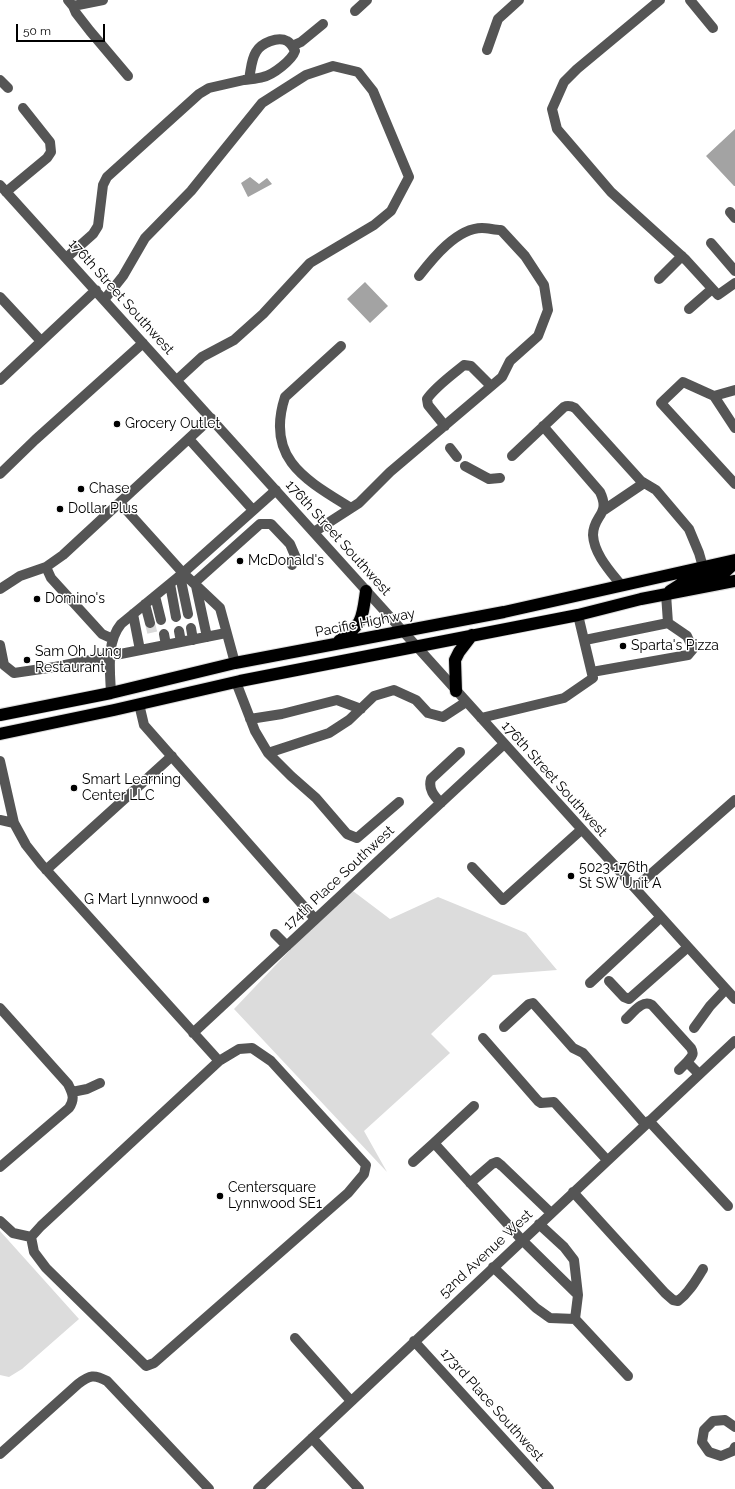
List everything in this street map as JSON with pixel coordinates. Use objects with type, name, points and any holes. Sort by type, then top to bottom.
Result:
[{"type":"highway","name":"Pacific Highway","points":[[0,715],[111,693],[235,663],[511,610],[735,561]]},
{"type":"highway","points":[[666,594],[684,582],[726,572],[735,561]]},
{"type":"highway","points":[[0,734],[236,682],[472,636],[666,594],[735,581]]},
{"type":"highway","points":[[334,645],[353,631],[359,624],[363,614],[366,591]]},
{"type":"highway","points":[[456,691],[455,660],[459,652],[472,636]]},
{"type":"street","points":[[103,0],[70,3],[81,19],[128,76]]},
{"type":"street","points":[[355,11],[367,0]]},
{"type":"street","points":[[487,50],[498,19],[519,0]]},
{"type":"street","points":[[660,0],[577,69],[564,82],[552,109],[557,129],[611,192],[682,256],[718,295],[735,283]]},
{"type":"street","points":[[690,0],[713,28]]},
{"type":"street","points":[[292,46],[300,42],[323,24]]},
{"type":"street","points":[[66,258],[93,234],[98,226],[103,185],[107,177],[199,94],[209,88],[264,77],[272,73],[293,56],[295,51],[292,46],[286,40],[278,40],[266,43],[257,49],[253,57],[249,79]]},
{"type":"street","points":[[104,300],[123,276],[145,238],[191,191],[262,104],[306,75],[333,66],[358,72],[373,91],[409,177],[392,211],[374,225],[310,263],[263,314],[234,340],[202,356],[177,380]]},
{"type":"street","points":[[0,80],[8,88]]},
{"type":"street","points":[[3,188],[47,158],[51,152],[50,142],[23,108]]},
{"type":"street","name":"176th Street Southwest","points":[[3,188],[735,999]]},
{"type":"street","points":[[314,532],[359,503],[390,472],[502,377],[510,362],[538,336],[548,310],[544,285],[525,256],[501,230],[481,228],[463,233],[438,253],[419,276]]},
{"type":"street","points":[[711,243],[735,271]]},
{"type":"street","points":[[659,279],[682,256]]},
{"type":"street","points":[[689,309],[712,289]]},
{"type":"street","points":[[0,380],[96,290]]},
{"type":"street","points":[[0,297],[41,341]]},
{"type":"street","points":[[0,474],[35,440],[143,343]]},
{"type":"street","points":[[341,346],[285,397],[280,424],[282,442],[287,456],[296,468],[313,484],[351,508]]},
{"type":"street","points":[[445,426],[428,405],[427,399],[431,393],[456,371],[464,365],[472,366],[491,386]]},
{"type":"street","points":[[735,428],[714,396],[683,382],[661,403],[735,484]]},
{"type":"street","points":[[714,396],[735,390]]},
{"type":"street","points":[[512,456],[564,407],[568,405],[572,406],[644,483],[656,490],[689,529],[704,567]]},
{"type":"street","points":[[1,587],[20,576],[46,567],[63,555],[211,418]]},
{"type":"street","points":[[543,426],[600,492],[605,503],[604,510],[594,528],[594,540],[601,558],[621,585]]},
{"type":"street","points":[[189,438],[253,510]]},
{"type":"street","points":[[450,448],[457,457]]},
{"type":"street","points":[[465,466],[489,480],[500,478]]},
{"type":"street","points":[[604,510],[644,483]]},
{"type":"street","points":[[111,693],[109,664],[115,631],[132,614],[181,575],[276,490]]},
{"type":"street","points":[[120,503],[181,575],[195,585],[220,608],[235,663]]},
{"type":"street","points":[[195,585],[260,524],[271,524],[290,544],[296,558],[292,565]]},
{"type":"street","points":[[46,567],[51,578],[102,634],[113,640]]},
{"type":"street","points":[[181,575],[188,614]]},
{"type":"street","points":[[170,584],[176,617]]},
{"type":"street","points":[[195,585],[207,637]]},
{"type":"street","points":[[666,594],[668,623]]},
{"type":"street","points":[[155,596],[160,620]]},
{"type":"street","points":[[146,604],[150,623]]},
{"type":"street","points":[[132,614],[140,650]]},
{"type":"street","points":[[481,718],[564,698],[593,678],[578,614]]},
{"type":"street","points":[[585,640],[668,623],[687,636],[693,649],[688,656],[592,672]]},
{"type":"street","points":[[191,628],[193,640]]},
{"type":"street","points":[[179,631],[181,642]]},
{"type":"street","points":[[0,645],[4,665],[14,673],[226,633]]},
{"type":"street","points":[[164,634],[166,645]]},
{"type":"street","points":[[153,636],[155,647]]},
{"type":"street","points":[[236,682],[255,732],[268,753],[290,776],[316,798],[347,834],[357,838],[400,802]]},
{"type":"street","points":[[268,753],[330,733],[349,720],[374,696],[394,690],[416,700],[428,714],[443,717],[466,702]]},
{"type":"street","points":[[250,719],[282,714],[337,700],[361,709]]},
{"type":"street","points":[[139,704],[144,725],[315,920]]},
{"type":"street","name":"174th Place Southwest","points":[[193,1033],[504,744]]},
{"type":"street","points":[[441,803],[431,790],[431,779],[460,752]]},
{"type":"street","points":[[46,870],[172,756]]},
{"type":"street","points":[[0,761],[14,823],[26,845],[46,870],[218,1061]]},
{"type":"street","points":[[635,888],[735,800]]},
{"type":"street","points":[[0,820],[14,823]]},
{"type":"street","points":[[472,867],[503,900],[581,830]]},
{"type":"street","points":[[590,983],[661,918]]},
{"type":"street","points":[[275,934],[287,946]]},
{"type":"street","points":[[609,981],[624,997],[629,998],[688,947]]},
{"type":"street","points":[[694,1028],[710,1006],[726,989]]},
{"type":"street","points":[[504,1027],[529,1004],[533,1003],[573,1048],[583,1053],[647,1123],[728,1206]]},
{"type":"street","points":[[626,1019],[643,1004],[646,1003],[652,1005],[693,1052],[692,1056],[679,1070]]},
{"type":"street","points":[[0,1008],[68,1084],[72,1092],[73,1101],[69,1108],[0,1167]]},
{"type":"street","points":[[483,1038],[538,1101],[541,1103],[554,1102],[607,1160]]},
{"type":"street","name":"52nd Avenue West","points":[[258,1489],[735,1041]]},
{"type":"street","points":[[252,1048],[271,1061],[366,1165],[364,1174],[348,1193],[154,1363],[146,1366],[46,1268],[34,1252],[31,1237],[47,1220],[218,1061],[239,1049],[252,1048]]},
{"type":"street","points":[[687,1062],[699,1074]]},
{"type":"street","points":[[72,1092],[88,1089],[100,1083]]},
{"type":"street","points":[[413,1162],[474,1106]]},
{"type":"street","points":[[434,1143],[522,1240],[578,1295]]},
{"type":"street","points":[[470,1183],[492,1164],[497,1162],[551,1213]]},
{"type":"street","points":[[573,1192],[673,1300],[678,1301],[682,1298],[690,1289],[703,1269]]},
{"type":"street","points":[[0,1222],[13,1233],[31,1237]]},
{"type":"street","points":[[539,1224],[564,1247],[574,1260],[578,1295],[575,1319]]},
{"type":"street","points":[[493,1267],[536,1308],[550,1318],[575,1319],[628,1376]]},
{"type":"street","points":[[295,1338],[351,1401]]},
{"type":"street","name":"173rd Place Southwest","points":[[414,1341],[549,1489]]},
{"type":"street","points":[[0,1454],[78,1384],[86,1378],[96,1375],[107,1381],[209,1489]]},
{"type":"street","points":[[735,1427],[725,1420],[713,1421],[704,1430],[702,1442],[710,1452],[721,1456],[733,1451],[735,1447]]},
{"type":"street","points":[[312,1438],[359,1489]]},
{"type":"shaded area","points":[[735,129],[735,186],[734,186],[706,156]]},
{"type":"shaded area","points":[[250,177],[259,184],[267,178],[272,184],[248,197],[241,183]]},
{"type":"shaded area","points":[[365,282],[388,306],[370,323],[347,299]]},
{"type":"shaded area","points":[[349,888],[390,919],[438,897],[526,933],[557,970],[493,975],[431,1034],[450,1053],[364,1131],[387,1172],[234,1009]]},
{"type":"shaded area","points":[[0,1231],[79,1319],[22,1369],[9,1377],[0,1375]]},
{"type":"tunnel","points":[[150,623],[153,636]]},
{"type":"place","name":"Grocery Outlet","points":[[117,424]]},
{"type":"place","name":"Chase","points":[[81,489]]},
{"type":"place","name":"Dollar Plus","points":[[60,509]]},
{"type":"place","name":"McDonald's","points":[[240,561]]},
{"type":"place","name":"Domino's","points":[[37,599]]},
{"type":"place","name":"Sparta's Pizza","points":[[623,646]]},
{"type":"place","name":"Sam Oh Jung Restaurant","points":[[27,660]]},
{"type":"place","name":"Smart Learning Center LLC","points":[[74,788]]},
{"type":"place","name":"5023 176th St SW Unit A","points":[[571,876]]},
{"type":"place","name":"G Mart Lynnwood","points":[[206,900]]},
{"type":"place","name":"Centersquare Lynnwood SE1","points":[[220,1196]]}]
